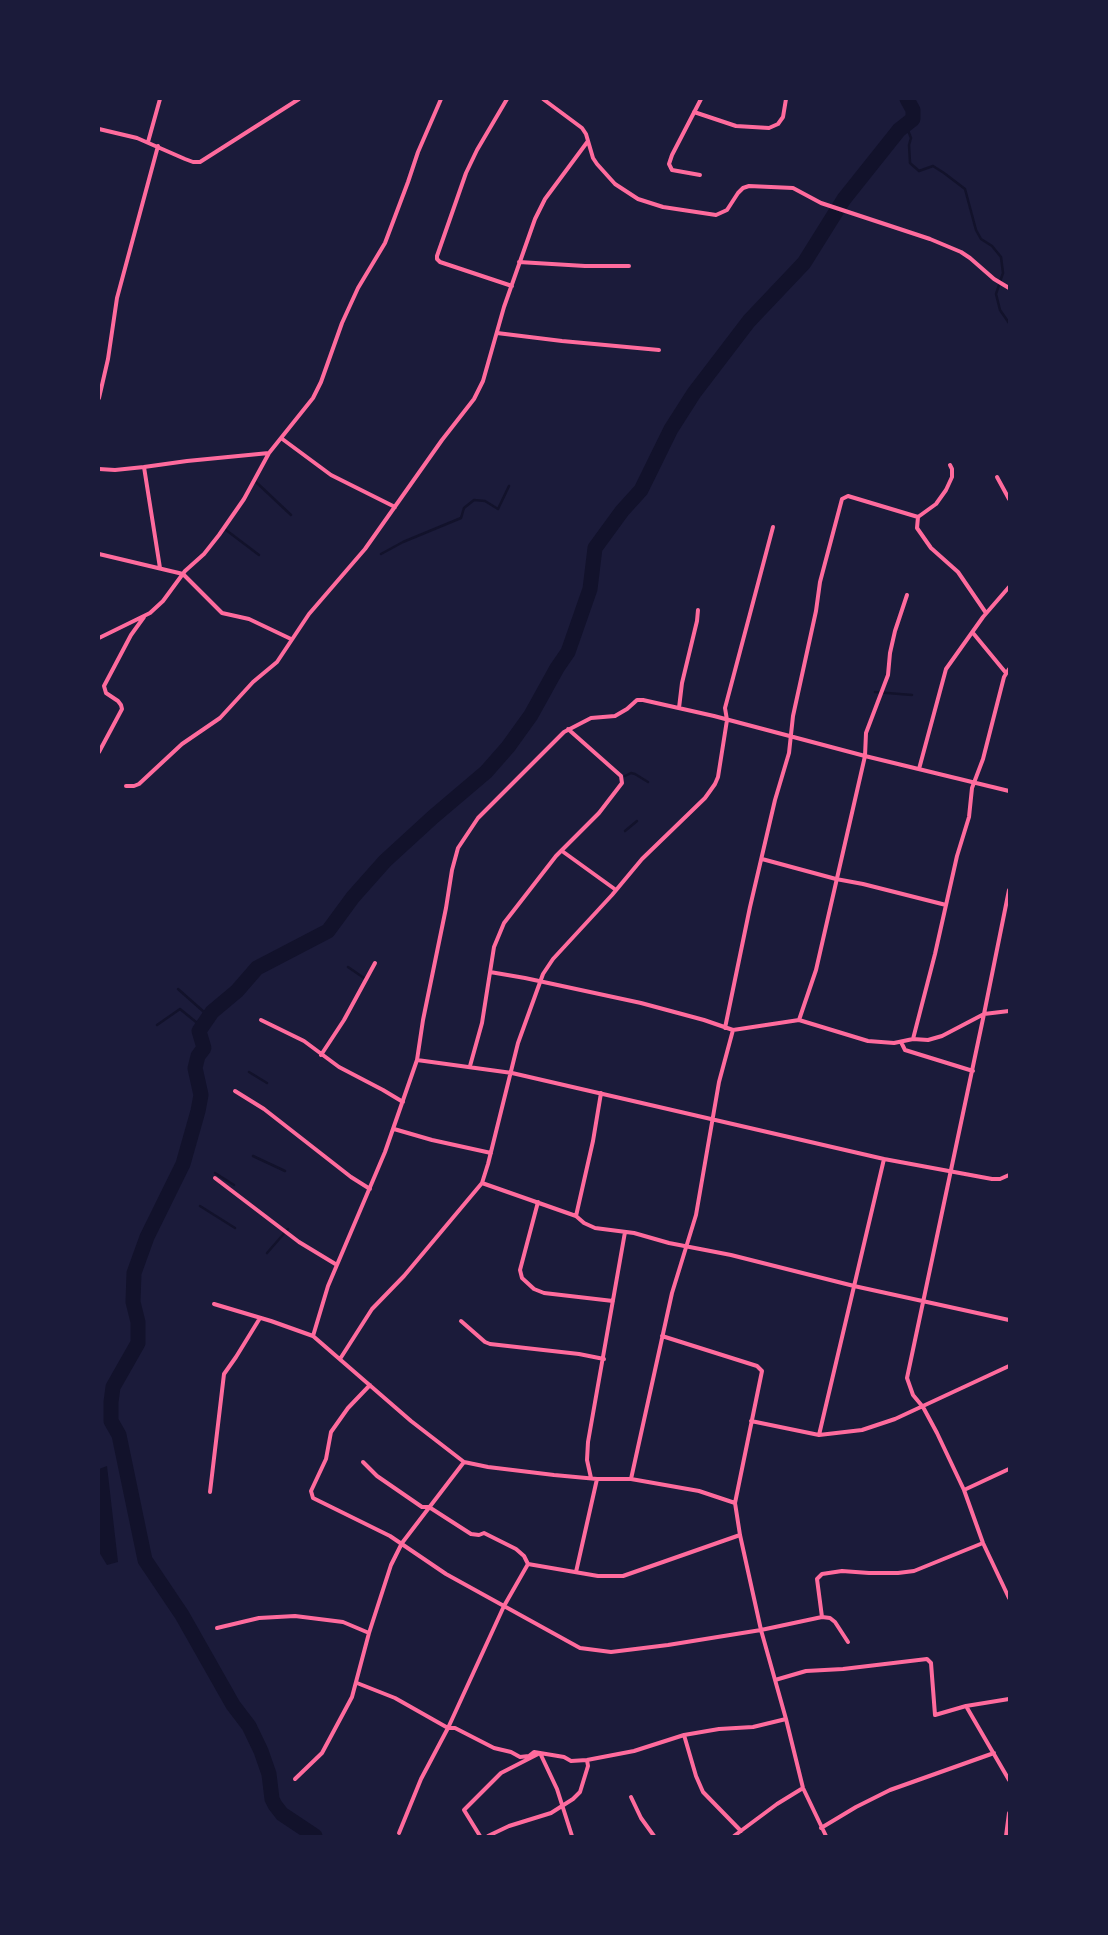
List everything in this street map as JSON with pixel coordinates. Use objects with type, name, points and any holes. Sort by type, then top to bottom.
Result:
[{"type":"street","points":[[148,142],[160,99]]},
{"type":"street","points":[[99,129],[148,142],[193,162],[200,162],[299,99]]},
{"type":"street","points":[[99,638],[146,615],[163,601],[183,574],[219,536],[244,499],[269,452],[313,398],[321,382],[342,322],[358,288],[385,243],[418,152],[441,99]]},
{"type":"street","points":[[507,99],[477,150],[466,173],[436,256],[440,262],[512,286]]},
{"type":"street","points":[[543,99],[582,128],[586,134],[593,158],[615,184],[629,194],[646,202],[663,207],[716,215],[727,210],[743,188],[749,186],[793,188],[821,202],[930,239],[961,252],[994,279],[1009,288]]},
{"type":"street","points":[[700,175],[672,170],[669,164],[701,99]]},
{"type":"street","points":[[694,112],[736,126],[769,128],[778,124],[783,117],[786,99]]},
{"type":"street","points":[[126,786],[139,784],[182,744],[220,718],[254,682],[277,662],[291,639],[327,591],[366,548],[474,399],[483,382],[519,262],[535,219],[542,204],[588,141]]},
{"type":"street","points":[[99,398],[108,359],[117,298],[158,146]]},
{"type":"street","points":[[519,262],[585,266],[629,266]]},
{"type":"street","points":[[497,333],[659,350]]},
{"type":"street","points":[[281,438],[331,475],[395,507]]},
{"type":"street","points":[[99,469],[115,470],[269,452]]},
{"type":"street","points":[[950,465],[952,477],[946,490],[936,504],[918,517],[916,525],[918,532],[931,548],[958,572],[986,613]]},
{"type":"street","points":[[144,467],[160,568]]},
{"type":"street","points":[[997,477],[1009,499]]},
{"type":"street","points":[[725,1028],[735,975],[792,738],[793,716],[816,611],[820,582],[842,499],[848,496],[918,517]]},
{"type":"street","points":[[340,1359],[372,1309],[404,1276],[482,1183],[523,1028],[539,982],[553,959],[642,859],[712,789],[718,777],[727,720],[725,708],[773,527]]},
{"type":"street","points":[[99,554],[183,574],[222,613],[249,619],[291,639]]},
{"type":"street","points":[[919,769],[946,669],[986,613],[1009,587]]},
{"type":"street","points":[[799,1020],[816,970],[865,756],[866,733],[888,675],[895,630],[907,596]]},
{"type":"street","points":[[679,708],[682,682],[698,610]]},
{"type":"street","points":[[99,752],[122,709],[118,701],[106,693],[104,686],[106,680],[114,670],[131,634],[146,615]]},
{"type":"street","points":[[913,1039],[969,817],[974,783],[983,759],[1007,671],[973,633]]},
{"type":"street","points":[[313,1336],[328,1286],[394,1129],[417,1060],[422,1020],[458,848],[478,818],[550,744],[568,729],[591,718],[615,716],[628,709],[637,700],[643,700],[1009,791]]},
{"type":"street","points":[[470,1066],[482,1023],[494,947],[504,923],[517,904],[562,851],[599,813],[622,783],[623,779],[568,729]]},
{"type":"street","points":[[562,851],[616,890]]},
{"type":"street","points":[[762,859],[946,905]]},
{"type":"street","points":[[1009,890],[952,1172],[907,1378],[913,1395],[923,1407],[937,1433],[964,1490],[984,1543],[1009,1598]]},
{"type":"street","points":[[321,1054],[344,1020],[375,963]]},
{"type":"street","points":[[490,972],[641,1003],[733,1030],[799,1020],[868,1041],[894,1043],[913,1039],[928,1040],[942,1036],[984,1014],[1009,1011]]},
{"type":"street","points":[[261,1020],[304,1041],[338,1068],[403,1102]]},
{"type":"street","points":[[632,1479],[672,1292],[696,1215],[712,1119],[725,1057],[733,1030]]},
{"type":"street","points":[[901,1042],[906,1050],[973,1071]]},
{"type":"street","points":[[417,1060],[512,1073],[884,1159],[992,1179],[1000,1179],[1009,1175]]},
{"type":"street","points":[[234,1091],[264,1109],[331,1162],[370,1189]]},
{"type":"street","points":[[576,1216],[594,1141],[601,1093]]},
{"type":"street","points":[[394,1129],[432,1140],[491,1153]]},
{"type":"street","points":[[819,1435],[884,1159]]},
{"type":"street","points":[[215,1178],[299,1242],[337,1266]]},
{"type":"street","points":[[482,1183],[576,1216],[584,1223],[595,1228],[626,1232],[730,1255],[854,1286],[1009,1320]]},
{"type":"street","points":[[538,1202],[522,1259],[520,1270],[522,1278],[534,1288],[544,1293],[612,1301]]},
{"type":"street","points":[[591,1478],[588,1449],[612,1301],[626,1232]]},
{"type":"street","points":[[214,1304],[313,1336],[411,1421],[464,1462],[488,1467],[591,1478],[632,1479],[700,1491],[735,1502]]},
{"type":"street","points":[[210,1492],[224,1374],[260,1318]]},
{"type":"street","points":[[461,1321],[485,1342],[490,1344],[604,1359]]},
{"type":"street","points":[[662,1336],[757,1366],[762,1371],[735,1502],[740,1535],[761,1630],[803,1788],[826,1836]]},
{"type":"street","points":[[751,1421],[819,1435],[862,1430],[895,1420],[1009,1366]]},
{"type":"street","points":[[370,1385],[348,1408],[331,1432],[328,1452],[311,1494],[320,1501],[402,1544],[446,1574],[580,1648],[621,1650],[761,1630],[822,1617],[830,1618],[835,1622],[848,1642]]},
{"type":"street","points":[[363,1462],[377,1476],[422,1507],[429,1507],[471,1534],[484,1533],[516,1549],[524,1556],[528,1564]]},
{"type":"street","points":[[295,1779],[318,1757],[327,1745],[347,1708],[391,1565],[402,1544],[464,1462]]},
{"type":"street","points":[[964,1490],[1009,1469]]},
{"type":"street","points":[[576,1572],[597,1478]]},
{"type":"street","points":[[528,1564],[598,1576],[623,1576],[740,1535]]},
{"type":"street","points":[[822,1617],[817,1579],[822,1574],[842,1570],[878,1573],[914,1571],[984,1543]]},
{"type":"street","points":[[399,1833],[421,1779],[448,1728],[504,1606],[528,1564]]},
{"type":"street","points":[[217,1628],[259,1618],[295,1616],[343,1622],[369,1633]]},
{"type":"street","points":[[775,1680],[806,1671],[926,1658],[931,1663],[935,1715],[966,1706],[1009,1699]]},
{"type":"street","points":[[356,1683],[395,1698],[448,1728],[455,1728],[494,1748],[504,1750],[520,1758],[527,1757],[534,1752],[564,1757],[571,1761],[587,1760],[634,1751],[684,1735],[720,1729],[753,1728],[786,1719]]},
{"type":"street","points":[[966,1706],[1009,1780]]},
{"type":"street","points":[[684,1735],[702,1792],[741,1831]]},
{"type":"street","points":[[540,1753],[562,1805],[572,1836]]},
{"type":"street","points":[[480,1836],[464,1810],[501,1773],[540,1753]]},
{"type":"street","points":[[821,1828],[856,1807],[890,1790],[994,1753]]},
{"type":"street","points":[[488,1836],[509,1826],[550,1813],[573,1799],[580,1792],[588,1766],[587,1760]]},
{"type":"street","points":[[734,1836],[777,1804],[803,1788]]},
{"type":"street","points":[[631,1797],[641,1818],[654,1836]]},
{"type":"street","points":[[1006,1836],[1009,1813]]},
{"type":"shaded area","points":[[107,1466],[118,1562],[107,1565],[99,1552],[99,1469]]},
{"type":"waterway","points":[[315,1836],[282,1814],[275,1805],[272,1799],[269,1774],[249,1726],[233,1705],[182,1615],[145,1560],[119,1435],[111,1421],[113,1387],[138,1343],[138,1322],[133,1302],[134,1273],[147,1237],[183,1164],[198,1111],[201,1095],[195,1068],[198,1056],[204,1048],[199,1031],[212,1012],[237,991],[257,968],[328,931],[353,897],[385,861],[486,772],[508,747],[531,715],[568,652],[590,589],[595,548],[622,511],[641,490],[671,429],[694,393],[749,321],[804,263],[844,199],[899,130],[913,119],[913,110],[907,99]]},
{"type":"waterway","points":[[906,125],[911,138],[909,145],[910,163],[919,171],[933,166],[965,189],[976,230],[981,239],[992,246],[1001,257],[1003,273],[996,294],[1000,310],[1009,323]]},
{"type":"waterway","points":[[256,482],[291,515]]},
{"type":"waterway","points":[[381,554],[403,542],[461,518],[464,508],[474,500],[485,501],[498,509],[509,486]]},
{"type":"waterway","points":[[226,530],[259,555]]},
{"type":"waterway","points":[[875,692],[912,695]]},
{"type":"waterway","points":[[625,776],[631,773],[635,774],[648,782]]},
{"type":"waterway","points":[[625,831],[637,821]]},
{"type":"waterway","points":[[348,967],[364,978]]},
{"type":"waterway","points":[[178,989],[204,1012]]},
{"type":"waterway","points":[[157,1025],[180,1009],[196,1022]]},
{"type":"waterway","points":[[249,1072],[267,1083]]},
{"type":"waterway","points":[[253,1156],[285,1171]]},
{"type":"waterway","points":[[215,1173],[234,1185]]},
{"type":"waterway","points":[[200,1206],[235,1228]]},
{"type":"waterway","points":[[267,1253],[288,1229]]}]
